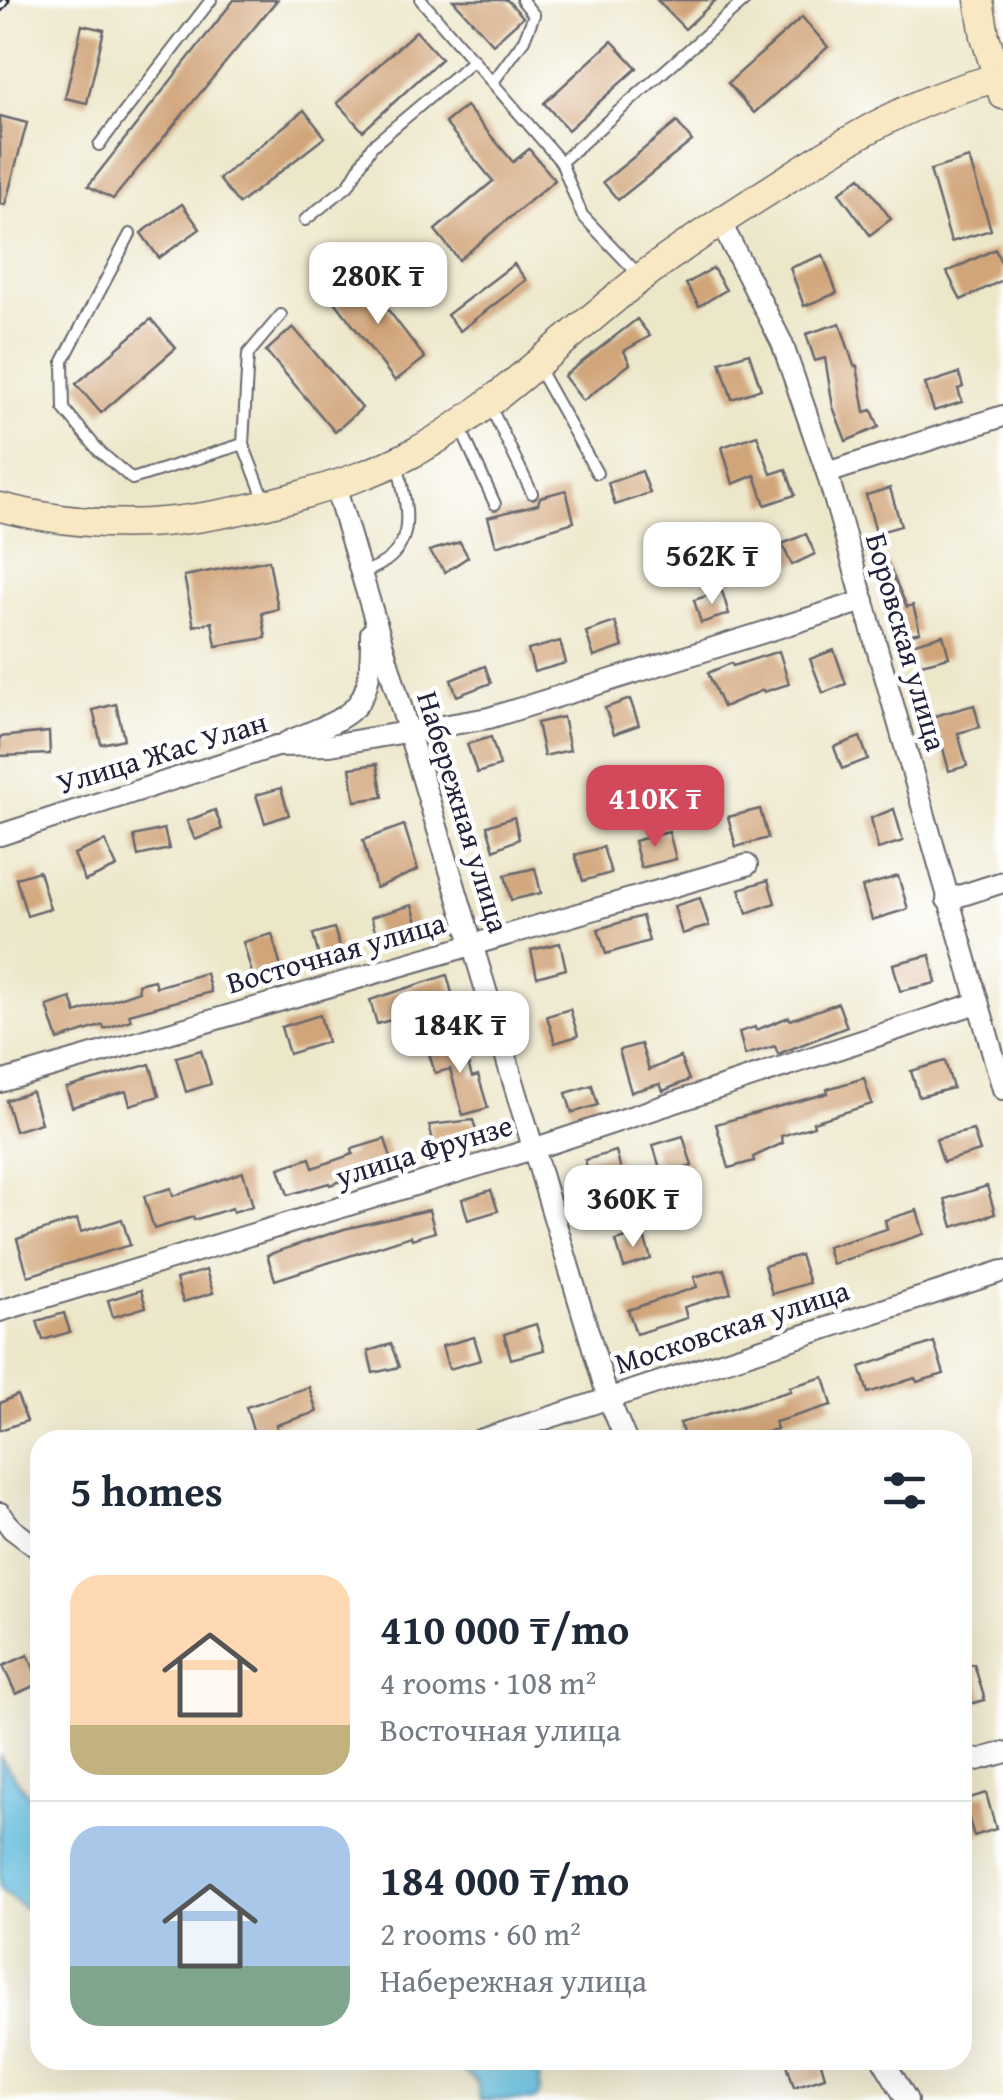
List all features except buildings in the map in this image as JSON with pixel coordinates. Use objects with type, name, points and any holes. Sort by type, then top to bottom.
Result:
[{"type":"main road","points":[[0,508],[59,522],[154,524],[213,518],[336,486],[397,461],[459,424],[642,277],[720,222],[820,158],[920,103],[999,73],[979,0]]},
{"type":"street","name":"Боровская улица","points":[[720,222],[782,343],[827,472],[1003,1089]]},
{"type":"street","points":[[827,472],[1003,416]]},
{"type":"street","name":"Набережная улица","points":[[336,486],[608,1398],[622,1430]]},
{"type":"street","name":"Улица Жас Улан","points":[[0,835],[276,746],[330,745],[489,718],[864,601]]},
{"type":"street","points":[[276,746],[352,711],[366,694],[371,672],[370,606]]},
{"type":"street","name":"Восточная улица","points":[[0,1082],[747,864]]},
{"type":"street","points":[[947,900],[1003,882]]},
{"type":"street","name":"улица Фрунзе","points":[[0,1312],[536,1148],[977,1004]]},
{"type":"street","name":"Московская улица","points":[[510,1430],[1003,1270]]},
{"type":"street","points":[[0,1514],[30,1542]]},
{"type":"street","points":[[972,1761],[1003,1753]]},
{"type":"street","points":[[890,2070],[907,2100]]},
{"type":"lane","points":[[98,145],[212,0]]},
{"type":"lane","points":[[421,0],[561,162],[582,215],[642,277]]},
{"type":"lane","points":[[493,82],[524,40],[534,14],[522,0]]},
{"type":"lane","points":[[561,162],[745,0]]},
{"type":"lane","points":[[305,220],[348,186],[372,146],[474,60]]},
{"type":"lane","points":[[130,234],[63,362],[64,409],[99,451],[132,479],[243,444]]},
{"type":"lane","points":[[267,504],[243,444],[248,354],[280,316]]},
{"type":"lane","points":[[534,363],[597,473]]},
{"type":"lane","points":[[487,401],[532,493]]},
{"type":"lane","points":[[459,424],[495,504]]},
{"type":"lane","points":[[361,573],[378,568],[408,531],[397,461]]},
{"type":"water","points":[[0,1757],[30,1798],[30,1913],[0,1889]]},
{"type":"water","points":[[462,2070],[539,2070],[540,2091],[536,2100],[480,2100],[477,2082]]},
{"type":"railway","points":[[0,8],[6,0]]}]
